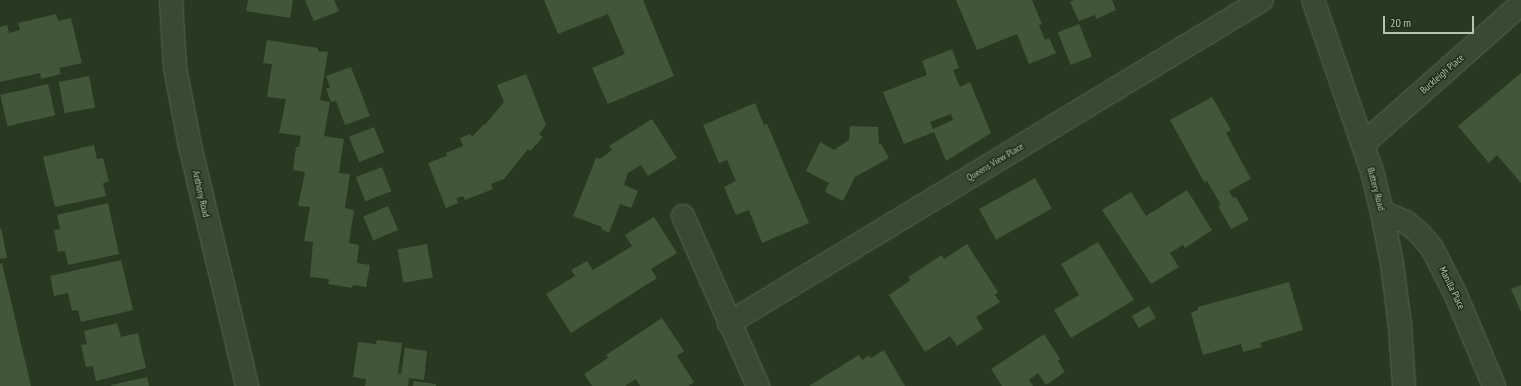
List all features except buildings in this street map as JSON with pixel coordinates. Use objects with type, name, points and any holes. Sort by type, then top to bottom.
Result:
[{"type":"street","name":"Anthony Road","points":[[171,0],[175,68],[190,146],[247,386]]},
{"type":"street","name":"Queens View Place","points":[[729,323],[1262,0]]},
{"type":"street","name":"Buttery Road","points":[[1313,0],[1363,144],[1382,212],[1392,264],[1400,326],[1404,386]]},
{"type":"street","name":"Buckleigh Place","points":[[1363,144],[1521,4]]},
{"type":"street","name":"Manilla Place","points":[[1382,212],[1406,222],[1419,233],[1432,248],[1455,293],[1494,386]]},
{"type":"street","points":[[683,216],[758,386]]}]
